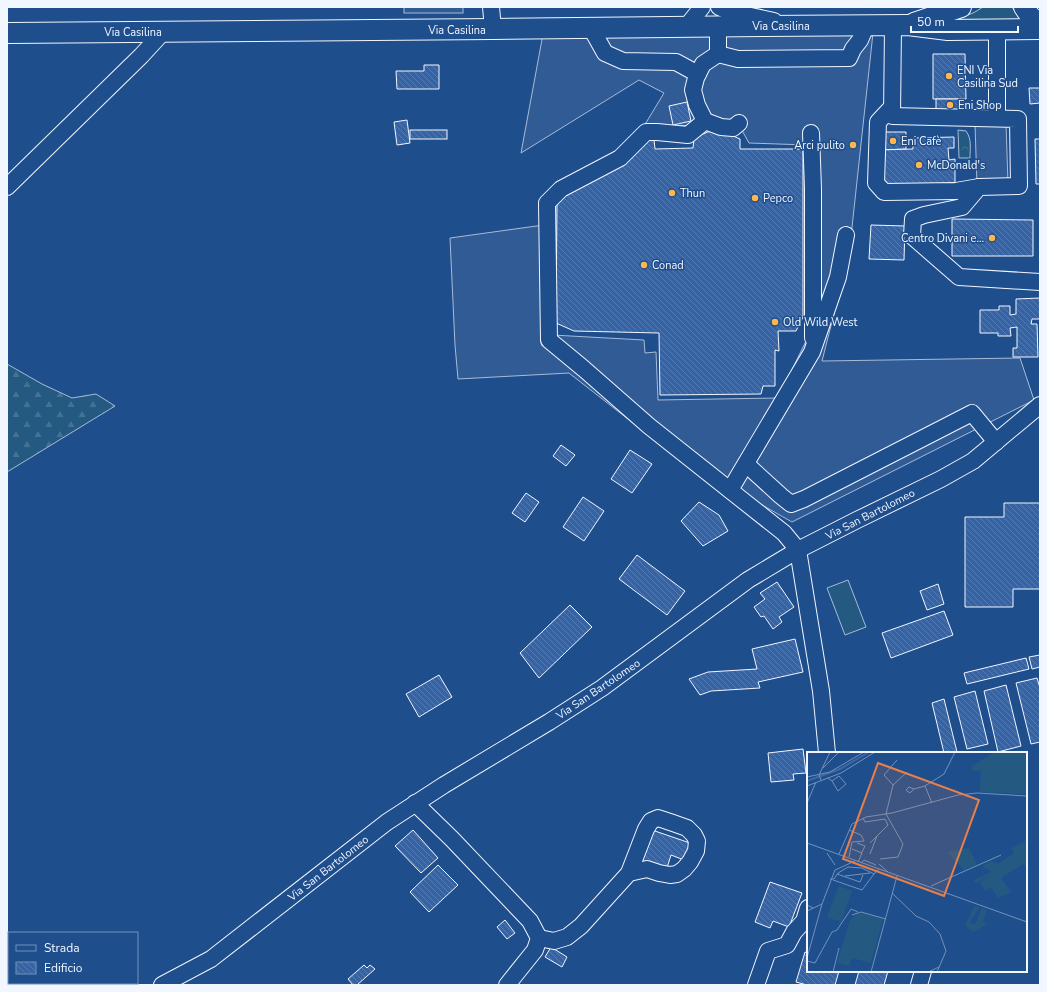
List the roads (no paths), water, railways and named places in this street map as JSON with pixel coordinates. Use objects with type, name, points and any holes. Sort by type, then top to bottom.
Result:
[{"type":"main road","name":"Via Casilina","points":[[900,25],[961,7]]},
{"type":"main road","points":[[1024,7],[1030,16],[1040,24]]},
{"type":"main road","name":"Via Casilina","points":[[7,33],[687,26],[719,16],[797,26],[900,25],[948,30],[1040,29]]},
{"type":"street","points":[[491,7],[493,29]]},
{"type":"street","points":[[687,26],[702,7]]},
{"type":"street","points":[[718,54],[719,16]]},
{"type":"street","points":[[892,112],[900,25]]},
{"type":"street","points":[[739,123],[734,128],[727,128],[706,121],[697,105],[693,90],[696,78],[703,64],[718,54],[738,59],[849,58],[853,49],[860,40],[866,26]]},
{"type":"street","points":[[591,28],[605,53],[623,61],[676,62],[698,74]]},
{"type":"street","points":[[997,29],[997,118]]},
{"type":"street","points":[[7,187],[164,32]]},
{"type":"street","points":[[892,112],[1018,119],[1019,186],[884,192],[876,184],[878,122],[892,112]]},
{"type":"street","points":[[706,121],[688,135],[646,132],[620,158],[561,189],[547,204],[549,340],[649,426],[784,533],[798,550],[814,640],[828,752]]},
{"type":"street","points":[[811,133],[813,189],[812,352]]},
{"type":"street","points":[[979,187],[962,207],[924,215],[913,219],[912,236],[959,277],[1040,282]]},
{"type":"street","points":[[730,490],[812,352],[838,277],[846,235]]},
{"type":"street","name":"Via San Bartolomeo","points":[[162,985],[211,959],[387,822],[415,803],[602,688],[748,580],[798,550],[941,479],[973,461],[1040,405]]},
{"type":"street","points":[[746,464],[791,504],[867,467],[972,412],[996,442]]},
{"type":"street","points":[[415,803],[452,839],[530,921],[539,938],[535,950],[507,985]]},
{"type":"street","points":[[539,938],[554,941],[567,937],[581,926],[629,872]]},
{"type":"street","points":[[756,985],[768,951],[787,945],[794,932],[804,921],[807,911]]},
{"type":"street","points":[[919,985],[924,972]]},
{"type":"place","name":"ENI Via Casilina Sud","points":[[949,76]]},
{"type":"place","name":"Eni Shop","points":[[950,105]]},
{"type":"place","name":"Eni Cafè","points":[[893,141]]},
{"type":"place","name":"Arci pulito","points":[[853,145]]},
{"type":"place","name":"McDonald's","points":[[919,165]]},
{"type":"place","name":"Thun","points":[[672,193]]},
{"type":"place","name":"Pepco","points":[[755,198]]},
{"type":"place","name":"Centro Divani e…","points":[[992,238]]},
{"type":"place","name":"Conad","points":[[644,265]]},
{"type":"place","name":"Old Wild West","points":[[775,322]]}]
